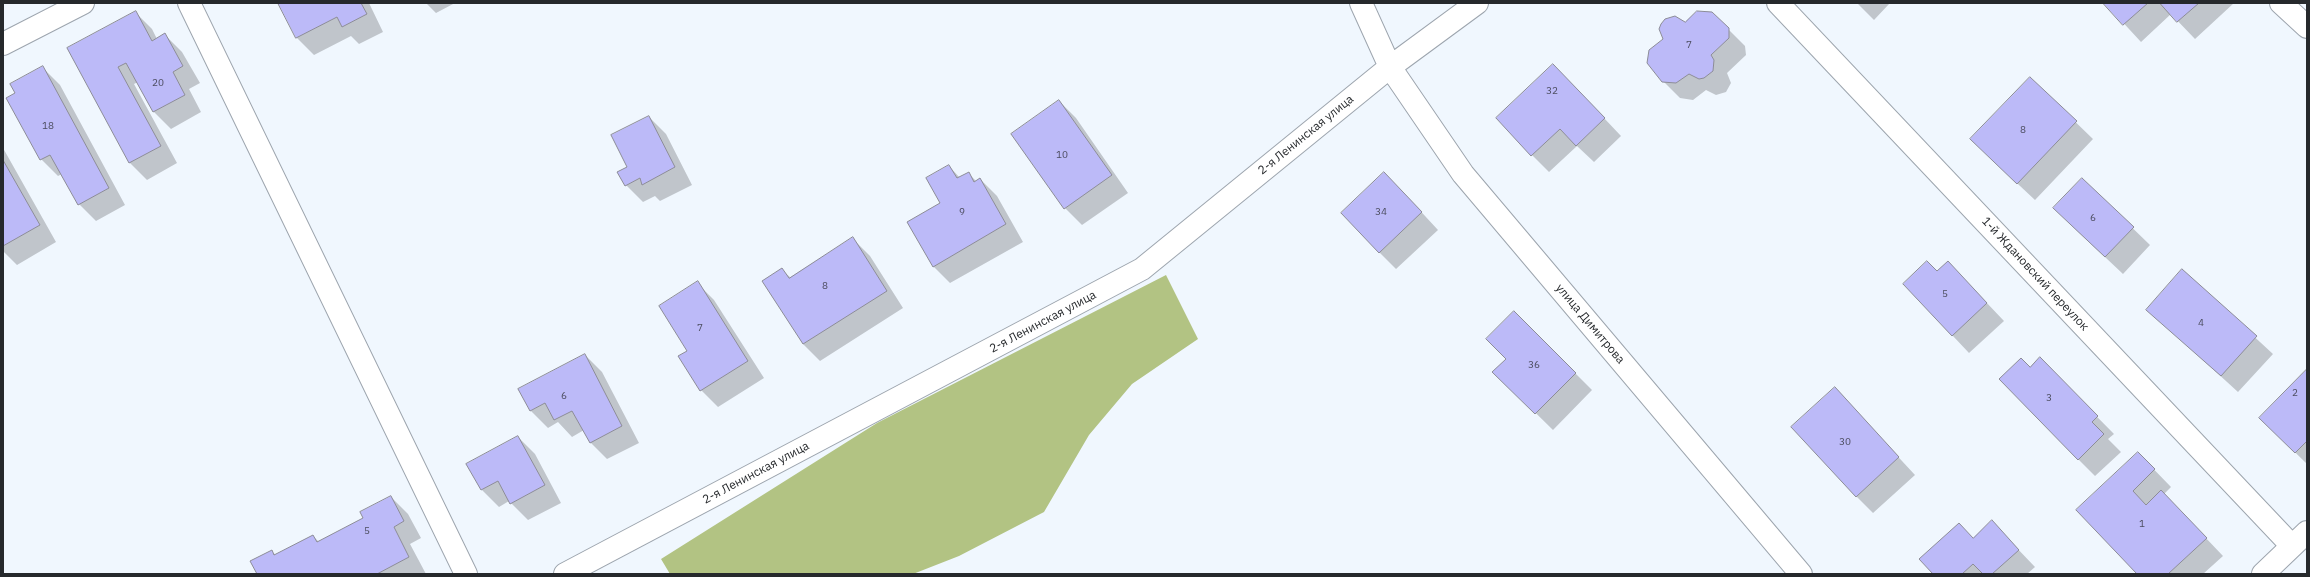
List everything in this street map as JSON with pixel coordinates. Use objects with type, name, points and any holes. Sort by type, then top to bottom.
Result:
[{"type":"street","points":[[4,40],[83,3]]},
{"type":"street","points":[[189,3],[466,574]]},
{"type":"street","name":"улица Димитрова","points":[[1361,3],[1390,67],[1463,174],[1801,574]]},
{"type":"street","name":"2-я Ленинская улица","points":[[565,574],[1142,269],[1390,67],[1477,3]]},
{"type":"street","name":"1-й Ждановский переулок","points":[[1778,3],[2300,539]]},
{"type":"street","points":[[2282,3],[2307,27]]},
{"type":"street","points":[[2263,574],[2300,539]]},
{"type":"green space","points":[[1166,275],[1198,339],[1132,384],[1089,435],[1044,512],[959,556],[913,574],[670,574],[661,559],[877,423]]},
{"type":"building","points":[[278,3],[361,3],[367,14],[342,27],[337,17],[296,38]]},
{"type":"building","points":[[2103,3],[2148,3],[2123,25]]},
{"type":"building","points":[[2160,3],[2199,3],[2177,22]]},
{"type":"building","points":[[136,11],[152,41],[165,33],[183,66],[173,72],[185,95],[153,112],[126,63],[118,67],[161,146],[129,163],[67,48]]},
{"type":"building","points":[[1697,11],[1712,12],[1729,28],[1729,38],[1711,55],[1714,60],[1713,71],[1704,78],[1699,79],[1689,74],[1676,83],[1662,82],[1647,63],[1649,50],[1663,39],[1659,29],[1661,24],[1665,19],[1675,16],[1685,22]]},
{"type":"building","points":[[1553,64],[1605,118],[1576,146],[1560,129],[1531,156],[1496,118]]},
{"type":"building","points":[[43,66],[109,188],[78,205],[50,155],[40,160],[6,98],[15,93],[10,84]]},
{"type":"building","points":[[2030,77],[2077,121],[2017,184],[1970,139]]},
{"type":"building","points":[[1059,100],[1112,175],[1064,209],[1011,134]]},
{"type":"building","points":[[649,116],[675,167],[642,185],[640,178],[625,186],[617,172],[627,167],[611,135]]},
{"type":"building","points":[[3,160],[40,225],[3,246]]},
{"type":"building","points":[[949,165],[957,178],[969,172],[974,182],[980,178],[1006,224],[933,267],[907,222],[940,203],[926,178]]},
{"type":"building","points":[[1384,172],[1422,212],[1379,253],[1341,213]]},
{"type":"building","points":[[2082,178],[2134,227],[2105,257],[2053,208]]},
{"type":"building","points":[[853,237],[887,291],[803,344],[762,281],[782,268],[789,278]]},
{"type":"building","points":[[1927,261],[1937,271],[1948,261],[1987,303],[1952,336],[1903,284]]},
{"type":"building","points":[[2182,269],[2257,336],[2221,376],[2146,310]]},
{"type":"building","points":[[698,281],[748,361],[700,391],[678,356],[687,351],[659,306]]},
{"type":"building","points":[[1514,311],[1576,373],[1535,414],[1492,372],[1506,359],[1486,339]]},
{"type":"building","points":[[585,354],[622,426],[590,443],[572,411],[554,420],[545,403],[530,411],[518,389]]},
{"type":"building","points":[[2040,357],[2098,416],[2092,422],[2104,434],[2078,460],[1999,379],[2021,358],[2030,367]]},
{"type":"building","points":[[2307,369],[2307,441],[2295,453],[2259,418]]},
{"type":"building","points":[[1835,387],[1899,457],[1856,497],[1791,427]]},
{"type":"building","points":[[518,436],[545,485],[510,504],[498,481],[481,490],[466,464]]},
{"type":"building","points":[[2138,452],[2155,469],[2133,491],[2146,505],[2161,490],[2207,538],[2168,574],[2137,574],[2076,510]]},
{"type":"building","points":[[391,496],[404,521],[394,527],[409,557],[377,574],[257,574],[250,561],[272,550],[274,555],[313,535],[317,542],[363,518],[360,512]]},
{"type":"building","points":[[1992,520],[2019,550],[1992,574],[1983,574],[1973,564],[1962,574],[1933,574],[1919,559],[1959,523],[1973,538]]}]
